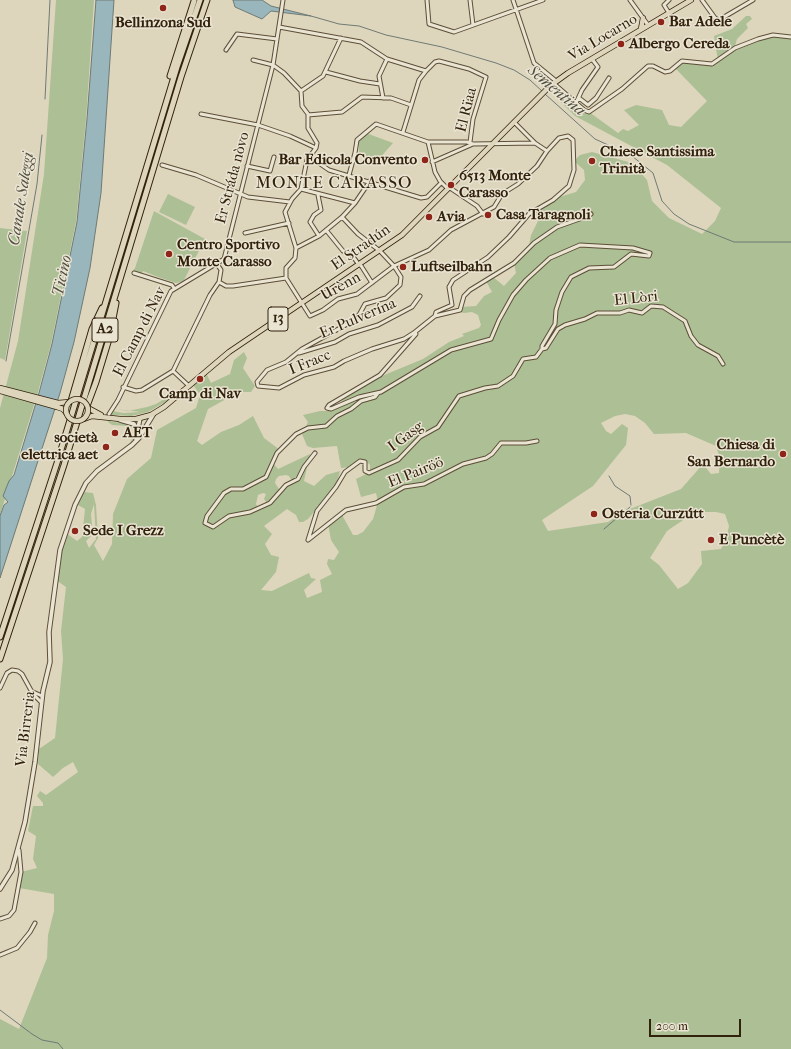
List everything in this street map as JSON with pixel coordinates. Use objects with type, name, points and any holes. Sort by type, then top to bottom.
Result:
[{"type":"highway","name":"A2","points":[[166,101],[166,91],[194,0]]},
{"type":"highway","name":"A2","points":[[0,637],[110,289],[166,101],[200,0]]},
{"type":"highway","name":"A2","points":[[0,660],[66,457],[181,77],[207,0]]},
{"type":"highway","points":[[88,407],[109,339],[121,276]]},
{"type":"highway","points":[[70,402],[92,329],[110,289]]},
{"type":"main road","name":"Via Locarno","points":[[553,83],[691,0]]},
{"type":"main road","points":[[641,29],[643,18]]},
{"type":"main road","name":"El Stradún","points":[[154,413],[180,394],[222,357],[380,251],[412,225],[553,83]]},
{"type":"main road","points":[[0,388],[58,403],[80,399],[88,407],[88,414],[84,419],[74,421],[60,408],[0,392]]},
{"type":"main road","points":[[67,414],[66,408],[70,402]]},
{"type":"main road","name":"13","points":[[88,407],[92,412],[104,417]]},
{"type":"main road","name":"13","points":[[84,419],[89,416],[114,419],[141,418],[154,413]]},
{"type":"street","name":"Er Stráda nòvo","points":[[217,264],[224,259],[248,166],[273,65],[283,0]]},
{"type":"street","points":[[427,0],[428,20],[432,26],[454,32],[543,0]]},
{"type":"street","points":[[470,0],[473,26]]},
{"type":"street","points":[[513,0],[534,63],[553,83],[585,111],[592,110],[650,66],[666,72],[682,61],[712,64],[735,48],[758,39],[773,35],[791,37]]},
{"type":"street","points":[[630,0],[648,25]]},
{"type":"street","points":[[669,0],[664,5],[669,13]]},
{"type":"street","points":[[702,0],[715,18],[720,20],[753,0]]},
{"type":"street","points":[[279,26],[364,43],[387,59],[426,71],[418,83],[403,132]]},
{"type":"street","points":[[226,50],[237,34],[277,39]]},
{"type":"street","points":[[301,91],[305,87],[318,81],[326,72],[341,38]]},
{"type":"street","points":[[383,98],[380,84],[380,72],[387,59]]},
{"type":"street","points":[[576,103],[584,86],[598,67],[592,59]]},
{"type":"street","points":[[219,282],[226,286],[233,286],[286,278],[286,268],[295,257],[296,248],[285,212],[290,202],[301,189],[307,160],[318,143],[308,126],[308,115],[302,106],[301,91],[284,73],[273,65],[253,60]]},
{"type":"street","name":"El Rïaa","points":[[426,71],[438,61],[469,69],[486,77],[473,119],[472,143]]},
{"type":"street","points":[[326,72],[360,81],[380,84]]},
{"type":"street","points":[[579,98],[589,105],[596,98],[609,78]]},
{"type":"street","points":[[308,115],[342,112],[362,97],[391,98],[411,105]]},
{"type":"street","points":[[201,114],[258,125],[296,138],[316,148]]},
{"type":"street","points":[[514,122],[534,143],[547,151]]},
{"type":"street","points":[[349,175],[357,140],[376,124],[403,132],[428,142],[534,143]]},
{"type":"street","name":"Urènn","points":[[286,278],[301,304],[310,316],[321,311],[338,299],[358,294],[394,266],[429,250],[451,230],[495,207],[502,194],[518,184],[537,166],[547,151],[561,137],[566,136],[571,138],[574,145],[574,173],[570,185],[556,198],[540,209],[529,213],[509,238],[488,257],[472,266],[451,282],[449,287],[453,304],[436,312],[435,316]]},
{"type":"street","points":[[428,142],[435,172],[442,183],[477,206],[483,214]]},
{"type":"street","points":[[432,162],[472,143]]},
{"type":"street","points":[[248,166],[270,171],[274,157]]},
{"type":"street","points":[[310,157],[329,170],[370,181],[423,199],[442,183]]},
{"type":"street","points":[[162,165],[196,175],[240,194],[279,202],[290,202]]},
{"type":"street","points":[[296,248],[319,236],[342,217],[355,203],[370,181]]},
{"type":"street","points":[[301,189],[318,195],[355,203]]},
{"type":"street","points":[[318,195],[321,210],[314,215],[310,222],[319,236]]},
{"type":"street","points":[[378,393],[359,397],[330,409],[327,407],[380,375],[391,361],[415,338],[415,332],[435,316],[460,310],[464,296],[468,292],[514,263],[534,243],[557,227],[591,214]]},
{"type":"street","name":"I Fracc","points":[[342,217],[361,236],[380,251],[394,266],[401,278],[398,288],[386,298],[365,304],[359,315],[351,322],[302,349],[299,353],[286,362],[267,370],[257,382],[257,385],[279,388],[304,375],[334,367],[372,349],[404,339],[415,332]]},
{"type":"street","points":[[245,233],[289,223]]},
{"type":"street","points":[[326,230],[343,250],[352,255],[372,283]]},
{"type":"street","points":[[315,453],[298,479],[286,485],[270,503],[250,512],[229,516],[212,527],[205,523],[207,516],[224,493],[231,489],[246,488],[266,477],[277,453],[296,434],[308,428],[326,426],[337,416],[351,409],[363,400],[375,397],[378,393],[452,350],[491,339],[499,320],[513,295],[526,280],[550,258],[580,246],[632,248],[650,253],[651,255],[648,256],[632,254],[614,267],[586,269],[571,277],[562,292],[556,310],[554,324],[542,348]]},
{"type":"street","points":[[189,386],[173,371],[210,295],[219,282],[221,270],[217,264]]},
{"type":"street","name":"El Camp di Nav","points":[[109,414],[116,404],[174,288],[217,264]]},
{"type":"street","points":[[134,274],[171,285],[174,288]]},
{"type":"street","name":"Er Pulverína","points":[[299,353],[335,342],[349,334],[378,325],[412,307],[420,296]]},
{"type":"street","name":"El Lòri","points":[[542,348],[546,348],[559,328],[572,321],[585,319],[597,313],[620,313],[629,310],[642,313],[651,306],[659,306],[668,309],[685,321],[691,336],[698,345],[718,356],[723,364]]},
{"type":"street","name":"I Gasg","points":[[308,540],[317,511],[336,487],[345,472],[361,460],[365,462],[365,471],[369,473],[398,460],[420,437],[438,427],[459,396],[502,384],[513,376],[524,359],[535,358],[542,348]]},
{"type":"street","name":"El Camp di Nav","points":[[123,388],[136,391],[142,390],[173,371]]},
{"type":"street","points":[[140,431],[154,413]]},
{"type":"street","points":[[140,431],[141,418]]},
{"type":"street","points":[[114,419],[134,424],[140,431]]},
{"type":"street","name":"Via Birreria","points":[[0,889],[11,874],[19,850],[32,781],[41,702],[50,662],[49,632],[57,567],[66,533],[75,505],[83,488],[97,471],[132,445],[140,431]]},
{"type":"street","name":"El Pairöö","points":[[308,540],[346,510],[376,503],[404,487],[424,484],[463,464],[486,458],[492,454],[501,443],[526,443],[537,440]]},
{"type":"street","points":[[0,688],[7,673],[14,670],[22,674],[36,699],[41,702]]},
{"type":"street","points":[[33,692],[42,696]]},
{"type":"street","points":[[0,919],[9,916],[14,910],[21,872],[19,850]]},
{"type":"street","points":[[0,954],[17,948],[30,932],[35,923]]},
{"type":"green space","points":[[56,0],[94,0],[86,119],[76,222],[51,344],[38,392],[0,515],[0,408],[18,341],[44,174]]},
{"type":"green space","points":[[746,16],[750,16],[752,19],[746,24],[748,28],[737,39],[735,46],[737,50],[770,36],[791,38],[791,1049],[0,1049],[0,1019],[19,1029],[47,958],[48,935],[54,911],[54,894],[19,888],[21,872],[37,868],[33,859],[36,836],[28,831],[33,806],[43,806],[43,803],[37,796],[40,791],[46,795],[78,772],[73,762],[53,777],[38,764],[39,749],[55,738],[63,659],[61,631],[66,587],[56,580],[58,560],[66,533],[77,541],[82,537],[85,509],[78,505],[84,492],[93,493],[96,505],[98,538],[94,545],[103,561],[112,544],[113,514],[127,479],[151,458],[157,430],[196,408],[200,395],[192,383],[205,371],[211,383],[230,374],[234,360],[244,352],[247,358],[243,368],[255,386],[251,392],[239,392],[208,409],[197,441],[202,445],[221,432],[239,425],[253,416],[264,438],[280,450],[273,463],[278,469],[310,454],[304,481],[314,486],[326,475],[340,471],[336,487],[308,519],[303,522],[299,522],[296,515],[287,509],[264,526],[272,534],[265,544],[271,555],[279,557],[276,572],[261,590],[272,591],[309,573],[311,578],[316,579],[304,590],[307,598],[322,592],[320,580],[332,574],[327,564],[328,559],[334,560],[339,552],[331,540],[328,524],[341,513],[353,535],[357,535],[363,532],[373,519],[378,502],[376,493],[361,497],[356,479],[370,472],[370,465],[363,460],[351,467],[341,468],[337,446],[313,448],[307,446],[302,434],[308,422],[303,415],[320,411],[332,411],[343,400],[377,378],[423,359],[449,342],[464,336],[462,334],[479,328],[481,325],[478,315],[472,312],[464,313],[457,311],[461,307],[476,306],[484,296],[492,292],[486,281],[493,277],[504,286],[516,273],[514,263],[528,251],[531,235],[538,221],[532,212],[556,198],[576,192],[585,180],[584,170],[574,161],[580,155],[592,152],[632,163],[647,180],[652,201],[669,218],[702,234],[715,221],[721,208],[667,165],[575,116],[561,102],[567,96],[618,133],[623,129],[628,131],[639,125],[624,110],[636,105],[662,110],[669,125],[681,127],[707,101],[675,68],[683,62],[712,65],[718,61],[714,36],[732,29]],"holes":[[[625,414],[635,416],[645,423],[654,434],[686,433],[716,446],[720,458],[719,473],[711,474],[703,464],[681,489],[625,511],[608,522],[548,531],[542,520],[593,486],[626,445],[628,428],[622,424],[611,434],[606,431],[601,423],[615,416]],[[279,476],[289,476],[293,483],[281,492],[275,483]],[[263,493],[266,494],[264,499],[268,505],[259,509],[256,504],[258,495]],[[94,504],[96,539],[89,548],[86,541],[91,536],[88,532],[89,527],[92,525],[91,514]],[[695,512],[716,512],[725,514],[729,526],[726,539],[721,549],[701,551],[702,564],[688,583],[678,589],[659,565],[650,558],[667,531]]]},
{"type":"green space","points":[[366,133],[393,143],[378,160],[359,153],[359,139]]},
{"type":"green space","points":[[168,194],[195,207],[186,225],[159,212]]},
{"type":"green space","name":"Centro Sportivo Monte Carasso","points":[[154,211],[205,239],[184,280],[180,282],[176,283],[143,271],[141,275],[132,272],[135,268]]},
{"type":"green space","points":[[0,228],[27,231],[5,360],[0,358]]},
{"type":"green space","points":[[176,392],[167,401],[148,412],[131,416],[113,415],[111,422],[130,423],[136,429],[135,437],[128,446],[134,436],[133,429],[129,426],[112,425],[108,422],[113,411],[123,413],[141,412],[130,411],[156,404]]},
{"type":"water","points":[[96,0],[114,0],[101,193],[90,268],[74,342],[60,393],[0,578],[0,516],[4,505],[8,502],[3,496],[9,481],[14,475],[39,393],[52,344],[77,222]]},
{"type":"water","points":[[233,0],[262,0],[271,6],[311,16],[271,11],[262,19],[235,7]]},
{"type":"waterway","name":"Canale Saleggi","points":[[45,99],[50,0]]},
{"type":"waterway","name":"Sementina","points":[[311,16],[339,24],[359,26],[386,35],[442,47],[496,63],[514,70],[530,80],[543,92]]},
{"type":"waterway","name":"Sementina","points":[[545,94],[595,139],[632,156],[653,173],[662,201],[674,214],[689,224],[734,242],[791,242]]},
{"type":"waterway","name":"Canale Saleggi","points":[[6,361],[37,184],[42,135]]},
{"type":"waterway","points":[[609,476],[615,486],[630,496],[631,505]]},
{"type":"waterway","points":[[604,529],[630,507]]},
{"type":"waterway","points":[[0,1010],[32,1034],[42,1040],[58,1043],[63,1049]]},
{"type":"place","name":"Bellinzona Sud","points":[[163,8]]},
{"type":"place","name":"Bar Adele","points":[[661,22]]},
{"type":"place","name":"Albergo Cereda","points":[[621,44]]},
{"type":"place","name":"Bar Edicola Convento","points":[[425,160]]},
{"type":"place","name":"Chiese Santissima Trinità","points":[[592,161]]},
{"type":"place","name":"6513 Monte Carasso","points":[[451,185]]},
{"type":"place","name":"Casa Taragnoli","points":[[488,215]]},
{"type":"place","name":"Avia","points":[[429,217]]},
{"type":"place","name":"Centro Sportivo Monte Carasso","points":[[169,254]]},
{"type":"place","name":"Luftseilbahn","points":[[403,267]]},
{"type":"place","name":"Camp di Nav","points":[[200,379]]},
{"type":"place","name":"AET","points":[[115,433]]},
{"type":"place","name":"società elettrica aet","points":[[106,447]]},
{"type":"place","name":"Chiesa di San Bernardo","points":[[783,454]]},
{"type":"place","name":"Osteria Curzútt","points":[[594,514]]},
{"type":"place","name":"Sede I Grezz","points":[[75,531]]},
{"type":"place","name":"E Puncètè","points":[[711,540]]},
{"type":"district","name":"MONTE CARASSO","points":[[334,184]]},
{"type":"water label","name":"Ticino","points":[[63,276]]}]
